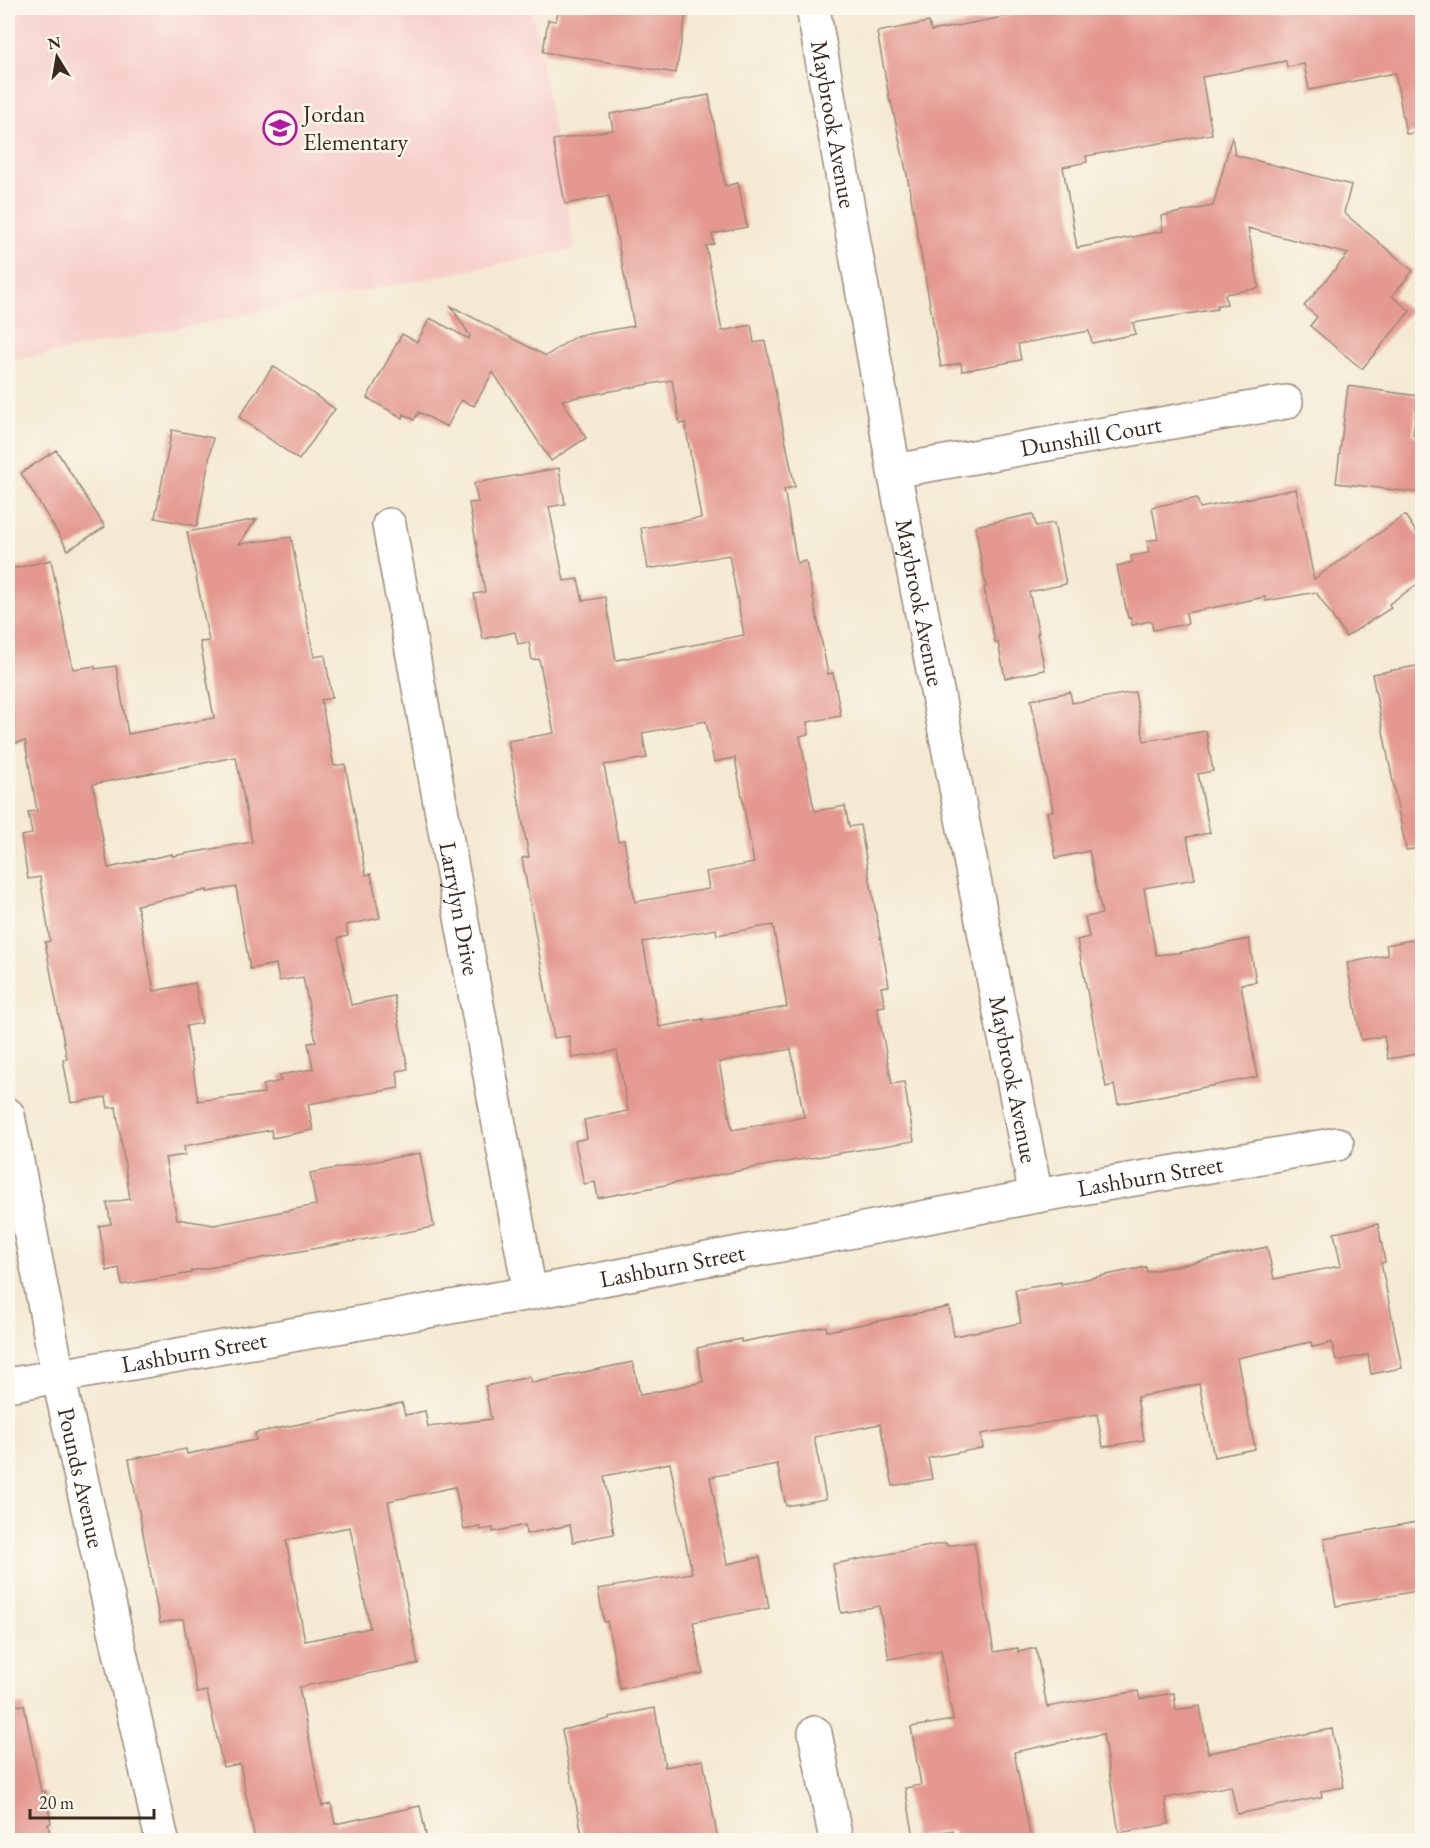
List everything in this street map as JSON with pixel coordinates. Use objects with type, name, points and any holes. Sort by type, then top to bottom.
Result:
[{"type":"street","name":"Maybrook Avenue","points":[[813,8],[894,471],[1036,1196]]},
{"type":"street","name":"Dunshill Court","points":[[894,471],[1286,402]]},
{"type":"street","name":"Larrylyn Drive","points":[[389,525],[530,1293]]},
{"type":"street","name":"Pounds Avenue","points":[[8,1115],[58,1375],[162,1840]]},
{"type":"street","name":"Lashburn Street","points":[[8,1385],[530,1293],[1036,1196],[1337,1144]]},
{"type":"street","points":[[816,1732],[836,1840]]},
{"type":"shaded area","name":"Jordan Elementary","points":[[8,8],[532,8],[575,249],[8,362]]},
{"type":"building","points":[[559,8],[687,8],[676,73],[543,52],[548,20],[556,21]]},
{"type":"building","points":[[1012,8],[1422,8],[1422,132],[1406,134],[1395,73],[1309,90],[1304,64],[1287,67],[1286,61],[1202,77],[1212,134],[1086,156],[1087,162],[1063,167],[1077,248],[1163,231],[1161,216],[1213,206],[1232,136],[1235,155],[1351,185],[1344,213],[1413,271],[1392,296],[1410,311],[1362,369],[1310,326],[1317,317],[1304,306],[1348,254],[1248,228],[1259,288],[1225,294],[1227,304],[1217,305],[1217,309],[1133,323],[1136,334],[1092,343],[1089,331],[1018,344],[1021,360],[962,371],[961,363],[941,367],[907,175],[877,32],[929,22],[931,31],[1013,15]]},
{"type":"building","points":[[709,95],[725,186],[738,183],[747,227],[712,234],[714,244],[706,246],[722,331],[751,325],[754,343],[765,341],[795,487],[784,489],[797,563],[806,561],[828,674],[833,673],[841,716],[807,722],[809,734],[800,736],[815,811],[845,806],[849,827],[860,825],[889,986],[881,987],[885,1006],[877,1007],[892,1084],[904,1082],[914,1141],[774,1164],[598,1198],[595,1182],[584,1184],[575,1141],[587,1138],[584,1120],[628,1111],[617,1051],[572,1058],[569,1036],[554,1038],[522,858],[529,857],[508,741],[554,733],[539,659],[532,660],[529,642],[518,644],[515,632],[483,639],[474,594],[485,592],[469,503],[478,502],[474,483],[559,468],[565,504],[549,507],[564,581],[578,579],[583,601],[605,597],[616,660],[744,635],[729,555],[648,569],[641,528],[701,518],[685,423],[680,424],[672,380],[562,400],[586,438],[551,461],[493,372],[474,406],[461,400],[447,427],[419,412],[414,420],[404,414],[403,418],[367,398],[402,334],[417,342],[430,318],[469,339],[470,336],[451,306],[546,356],[576,336],[634,326],[609,196],[565,204],[553,140],[613,130],[610,114]],"holes":[[[706,721],[714,762],[735,758],[754,863],[706,872],[709,889],[635,902],[624,840],[618,841],[604,765],[647,758],[642,733]],[[773,925],[787,1007],[659,1027],[643,942],[716,929],[717,935]],[[791,1049],[804,1117],[732,1130],[719,1062]]]},
{"type":"building","points":[[273,366],[335,409],[299,460],[239,417]]},
{"type":"building","points":[[1348,386],[1418,396],[1413,435],[1422,437],[1422,493],[1336,483]]},
{"type":"building","points":[[172,430],[213,438],[197,526],[155,518]]},
{"type":"building","points":[[56,450],[105,527],[68,550],[21,473]]},
{"type":"building","points":[[1296,489],[1314,579],[1405,515],[1422,541],[1422,581],[1389,604],[1391,608],[1346,637],[1316,592],[1266,601],[1265,597],[1186,613],[1188,624],[1153,630],[1151,621],[1132,625],[1130,617],[1128,618],[1117,566],[1132,562],[1131,556],[1149,553],[1147,541],[1158,539],[1152,507],[1197,498],[1200,508]]},
{"type":"building","points":[[1033,514],[1036,526],[1054,523],[1066,584],[1029,592],[1045,670],[1005,678],[984,588],[986,587],[975,526]]},
{"type":"building","points":[[257,519],[239,544],[291,537],[314,657],[325,655],[332,698],[321,700],[334,766],[345,764],[366,875],[371,874],[380,918],[346,925],[348,936],[338,938],[351,1005],[394,996],[408,1069],[397,1071],[399,1088],[308,1104],[313,1130],[272,1138],[271,1130],[184,1146],[185,1155],[165,1158],[177,1219],[214,1225],[316,1205],[310,1173],[420,1153],[434,1227],[122,1285],[119,1268],[107,1271],[99,1226],[111,1224],[107,1203],[130,1199],[116,1107],[108,1108],[106,1097],[71,1103],[63,1059],[67,1059],[45,942],[50,941],[40,877],[28,879],[21,836],[32,834],[28,812],[37,811],[25,741],[11,744],[8,724],[8,570],[51,560],[73,669],[116,666],[128,734],[214,718],[200,642],[209,641],[187,532]],"holes":[[[236,757],[252,842],[172,856],[172,854],[108,868],[93,784]],[[236,887],[250,969],[276,964],[279,981],[303,977],[316,1042],[308,1043],[313,1069],[279,1075],[281,1081],[263,1085],[264,1093],[198,1101],[186,1026],[202,1023],[195,983],[154,991],[137,905],[207,890],[207,892]]]},
{"type":"building","points":[[1422,665],[1422,848],[1406,850],[1372,674]]},
{"type":"building","points":[[1070,692],[1072,703],[1135,692],[1144,741],[1206,731],[1213,771],[1198,774],[1210,833],[1187,837],[1195,879],[1144,888],[1156,955],[1249,939],[1256,982],[1241,984],[1257,1077],[1118,1104],[1114,1085],[1106,1087],[1077,940],[1089,937],[1085,917],[1102,914],[1089,851],[1056,858],[1047,812],[1053,811],[1031,700]]},
{"type":"building","points":[[1422,938],[1422,1053],[1388,1059],[1384,1036],[1361,1040],[1347,963],[1388,955],[1386,945]]},
{"type":"building","points":[[1378,1224],[1385,1262],[1381,1263],[1402,1368],[1371,1374],[1368,1355],[1336,1361],[1332,1343],[1312,1347],[1311,1342],[1237,1358],[1255,1449],[1214,1457],[1199,1384],[1137,1397],[1144,1440],[1103,1447],[1097,1414],[981,1434],[983,1448],[928,1458],[932,1479],[893,1486],[880,1424],[814,1437],[826,1499],[786,1506],[777,1464],[710,1477],[727,1564],[760,1557],[769,1608],[693,1622],[703,1673],[620,1689],[607,1621],[604,1622],[598,1589],[692,1573],[670,1463],[604,1476],[614,1534],[573,1542],[570,1525],[526,1534],[525,1525],[493,1532],[493,1528],[480,1530],[480,1527],[464,1530],[455,1487],[388,1501],[418,1664],[299,1687],[322,1806],[331,1804],[335,1824],[420,1806],[427,1840],[255,1840],[240,1764],[223,1767],[207,1691],[197,1693],[183,1619],[160,1623],[129,1459],[186,1449],[187,1454],[256,1440],[255,1433],[402,1403],[405,1415],[425,1411],[428,1427],[491,1419],[485,1386],[530,1377],[531,1383],[633,1362],[640,1395],[703,1382],[697,1348],[826,1326],[827,1331],[949,1307],[954,1336],[1021,1323],[1015,1290],[1061,1282],[1061,1284],[1146,1267],[1147,1272],[1267,1247],[1274,1279],[1341,1266],[1334,1233]],"holes":[[[350,1527],[370,1628],[305,1641],[286,1540]]]},
{"type":"building","points":[[1422,1521],[1422,1590],[1336,1606],[1324,1539]]},
{"type":"building","points":[[974,1542],[994,1652],[1018,1648],[1018,1652],[1036,1648],[1047,1707],[1138,1691],[1140,1699],[1174,1693],[1176,1710],[1200,1706],[1208,1753],[1332,1729],[1344,1787],[1321,1791],[1322,1797],[1237,1814],[1231,1786],[1165,1798],[1169,1824],[1119,1833],[1103,1734],[1014,1752],[1031,1840],[955,1840],[953,1830],[914,1837],[905,1788],[921,1785],[911,1727],[953,1720],[941,1650],[889,1659],[879,1606],[841,1613],[833,1564],[946,1543],[947,1546]]},
{"type":"building","points":[[24,1705],[41,1792],[45,1791],[51,1823],[48,1824],[51,1840],[8,1840],[8,1706]]},
{"type":"building","points":[[655,1708],[665,1767],[703,1760],[718,1840],[583,1840],[562,1730],[609,1719],[609,1717]]},
{"type":"place","name":"Jordan Elementary","points":[[280,128]]}]
